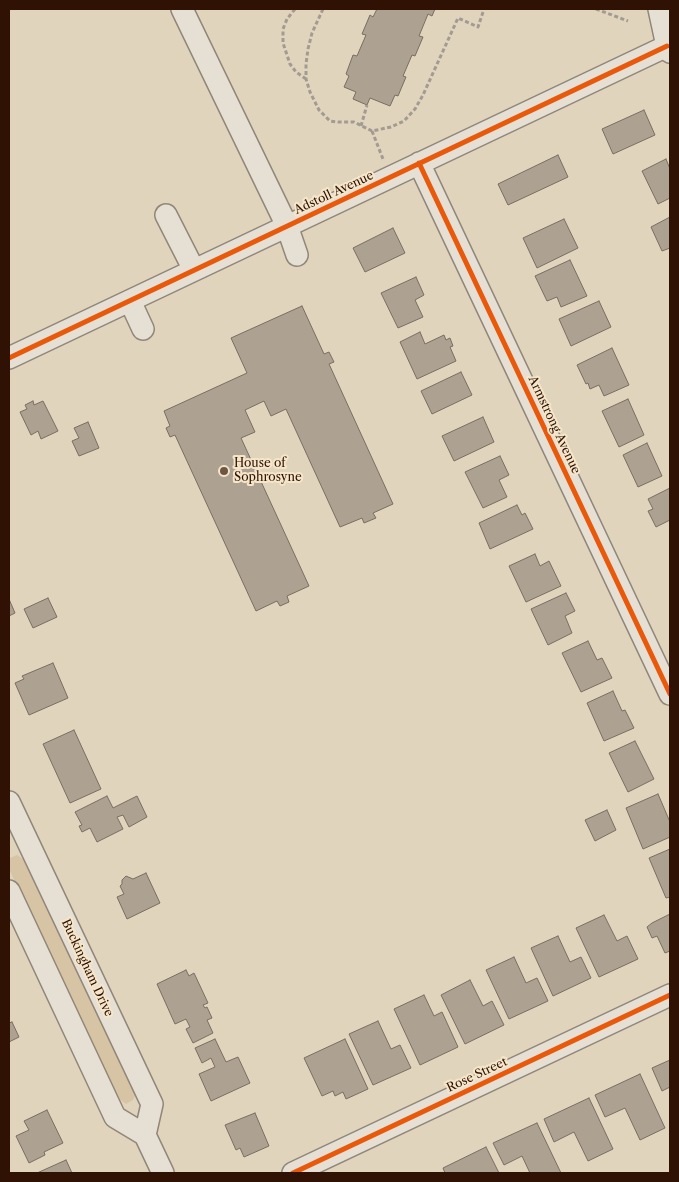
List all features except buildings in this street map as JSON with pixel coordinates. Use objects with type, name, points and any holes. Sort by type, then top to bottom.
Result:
[{"type":"street","points":[[182,9],[287,226],[297,255]]},
{"type":"street","points":[[659,9],[669,49]]},
{"type":"street","name":"Adstoll Avenue","points":[[9,358],[420,163],[669,49]]},
{"type":"street","name":"Armstrong Avenue","points":[[420,163],[670,694]]},
{"type":"street","points":[[166,216],[194,270]]},
{"type":"street","points":[[130,301],[143,329]]},
{"type":"street","name":"Buckingham Drive","points":[[9,802],[152,1104],[145,1135]]},
{"type":"street","points":[[9,891],[115,1117],[145,1135],[163,1173]]},
{"type":"street","name":"Rose Street","points":[[293,1173],[670,995]]},
{"type":"path","points":[[295,9],[287,19],[283,29],[283,43],[290,64],[296,72],[306,79]]},
{"type":"path","points":[[324,9],[312,33],[308,49],[306,79],[310,92],[320,110],[330,121],[354,122],[372,131],[392,127],[404,121],[424,95],[458,18],[478,27],[484,9]]},
{"type":"path","points":[[596,9],[628,21]]},
{"type":"path","points":[[361,126],[367,105]]},
{"type":"path","points":[[372,131],[384,162]]},
{"type":"shaded area","points":[[17,855],[26,861],[136,1093],[133,1100],[126,1104],[118,1098],[9,869],[10,858]]},
{"type":"cycle path","points":[[9,358],[667,46]]},
{"type":"cycle path","points":[[419,163],[670,694]]},
{"type":"cycle path","points":[[293,1173],[670,995]]},
{"type":"place","name":"House of Sophrosyne","points":[[224,471]]}]
